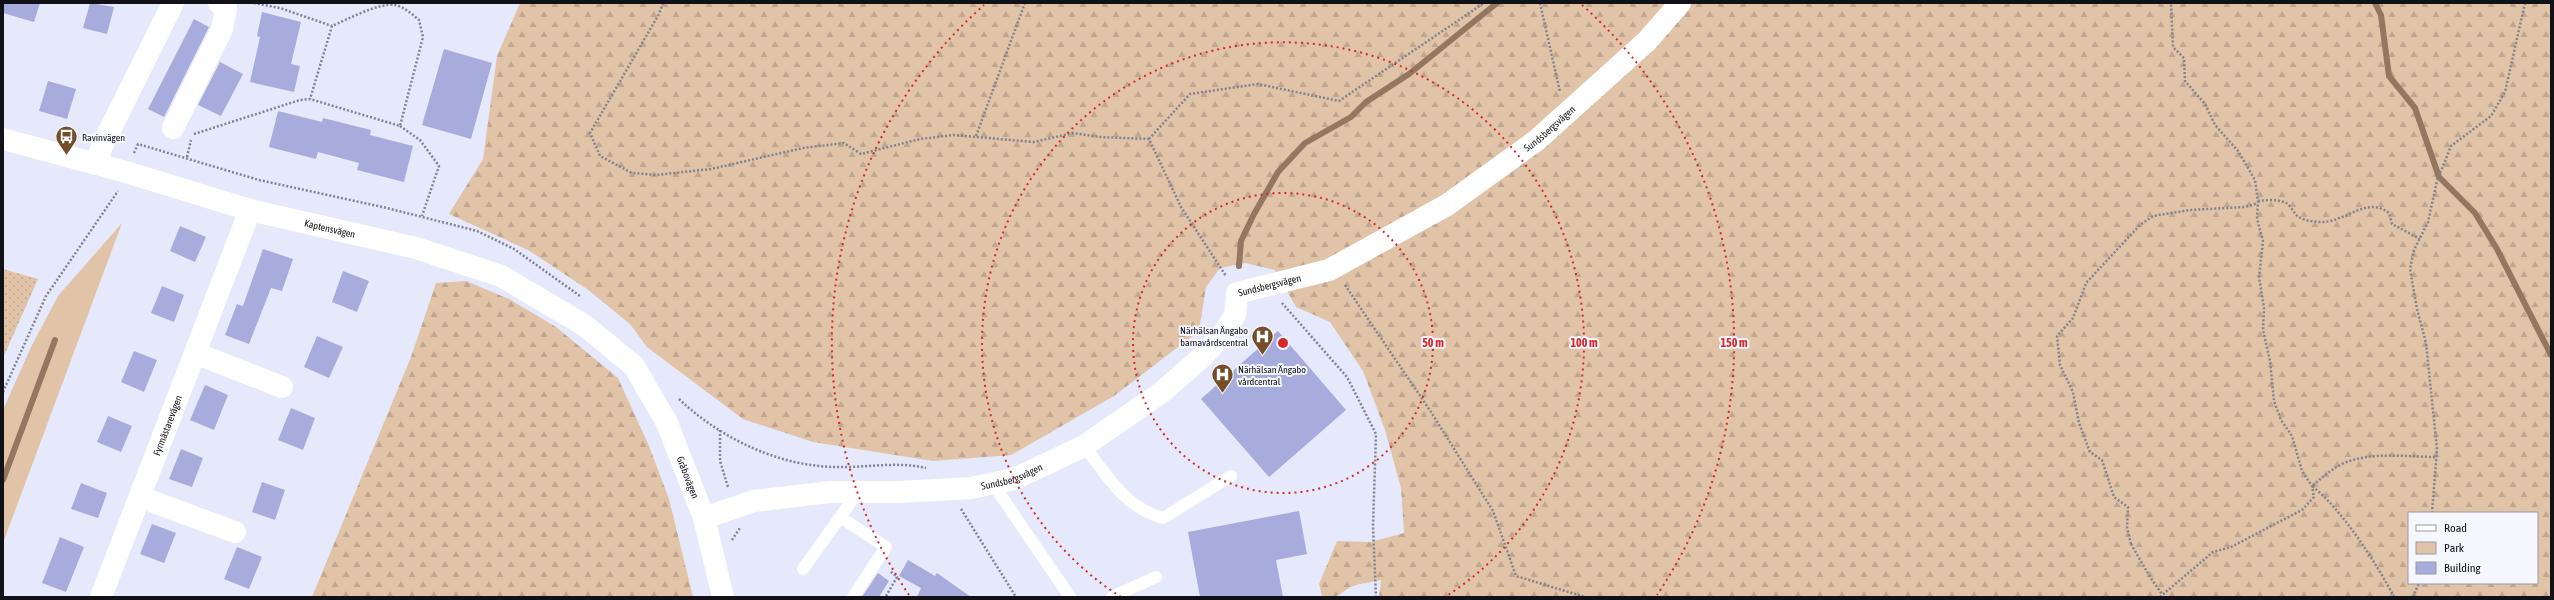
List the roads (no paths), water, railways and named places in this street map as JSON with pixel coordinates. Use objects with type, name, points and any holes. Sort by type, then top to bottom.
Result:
[{"type":"street","points":[[173,128],[222,29],[226,8],[219,3]]},
{"type":"street","name":"Sundsbergsvägen","points":[[704,518],[754,501],[830,492],[900,492],[993,484],[1014,479],[1084,446],[1162,392],[1202,357],[1223,334],[1235,315],[1237,293],[1329,270],[1447,205],[1537,140],[1647,42],[1680,3]]},
{"type":"street","points":[[96,164],[102,146],[169,4]]},
{"type":"street","name":"Kaptensvägen","points":[[3,139],[126,172],[250,210],[416,248],[501,276],[584,325],[634,366]]},
{"type":"street","name":"Fyrmästarevägen","points":[[101,597],[250,210]]},
{"type":"street","points":[[195,353],[282,387]]},
{"type":"street","name":"Gråbovägen","points":[[634,366],[668,422],[704,518],[723,597]]},
{"type":"street","points":[[140,497],[235,532]]},
{"type":"lane","points":[[1084,446],[1125,498],[1145,513],[1163,518],[1231,476]]},
{"type":"lane","points":[[993,484],[1070,597]]},
{"type":"lane","points":[[804,569],[858,492]]},
{"type":"lane","points":[[840,517],[886,547],[853,597]]},
{"type":"lane","points":[[1112,597],[1156,577]]},
{"type":"waterway","points":[[1239,266],[1241,241],[1254,214],[1278,172],[1305,143],[1351,117],[1366,102],[1409,74],[1497,3]]},
{"type":"waterway","points":[[2375,3],[2381,15],[2389,76],[2415,108],[2439,177],[2475,213],[2497,249],[2551,355]]},
{"type":"waterway","points":[[3,480],[55,340]]},
{"type":"place","name":"Ravinvägen","points":[[66,156]]},
{"type":"place","name":"Närhälsan Ängabo barnavårdscentral","points":[[1263,356]]},
{"type":"place","name":"Närhälsan Ängabo vårdcentral","points":[[1223,394]]}]
